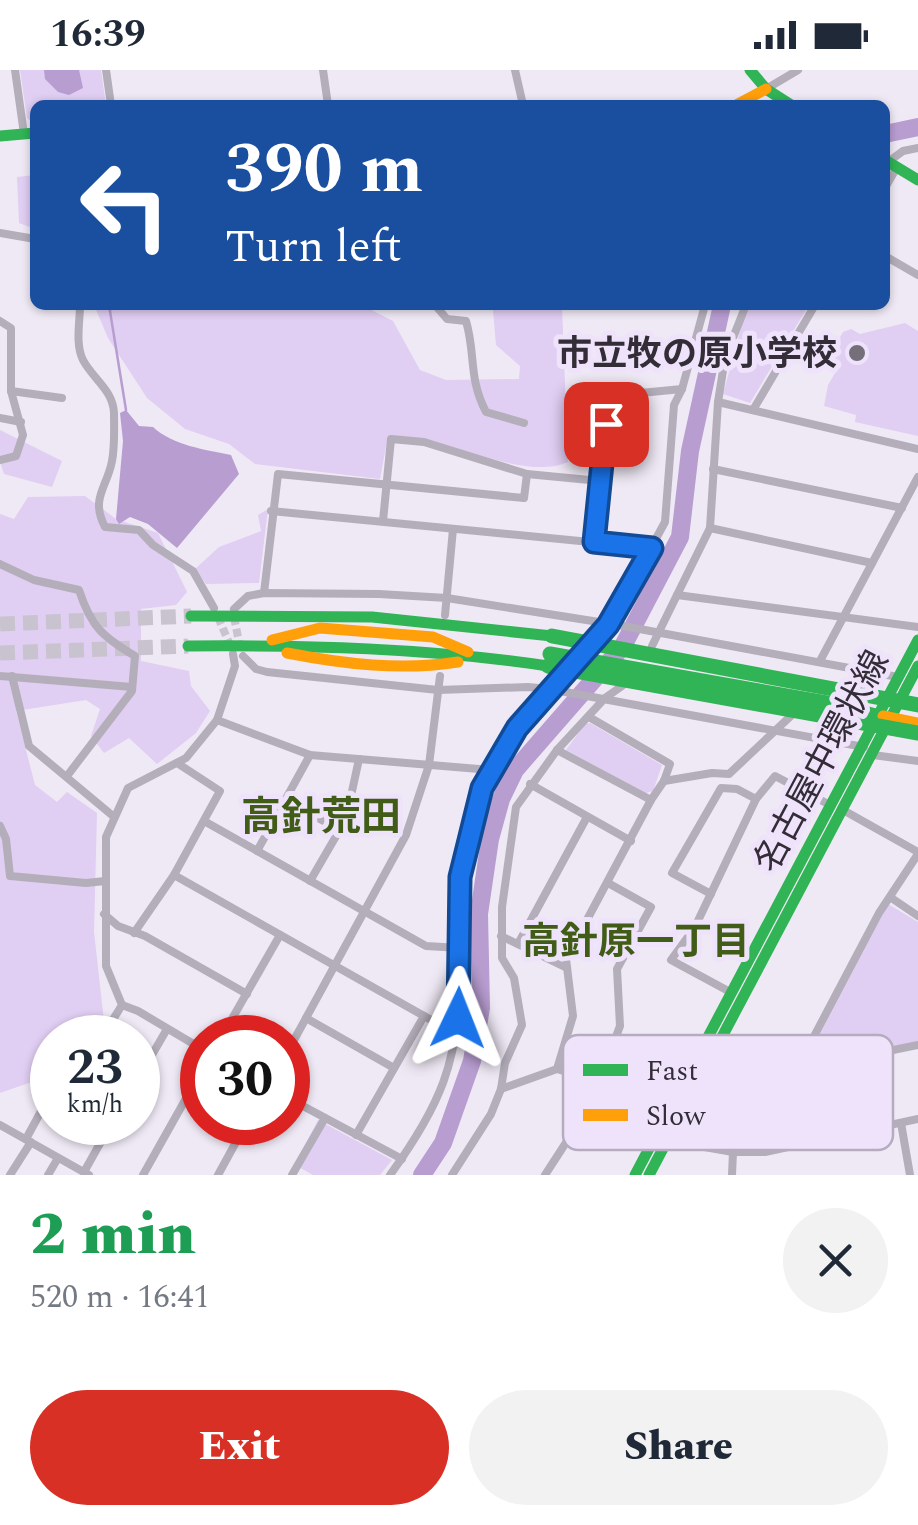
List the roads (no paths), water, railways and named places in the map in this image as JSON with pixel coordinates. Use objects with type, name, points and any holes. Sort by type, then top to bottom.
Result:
[{"type":"main road","points":[[750,70],[766,90],[783,100]]},
{"type":"main road","points":[[746,100],[766,90]]},
{"type":"main road","points":[[0,136],[29,133]]},
{"type":"main road","points":[[890,163],[918,180]]},
{"type":"main road","points":[[190,616],[447,618],[550,650],[918,733]]},
{"type":"main road","name":"名古屋中環状線","points":[[716,1035],[912,673],[918,640]]},
{"type":"main road","points":[[188,646],[244,653],[510,660],[550,650],[918,708]]},
{"type":"main road","points":[[550,650],[850,704],[918,723]]},
{"type":"main road","points":[[889,712],[918,708]]},
{"type":"main road","name":"名古屋中環状線","points":[[712,1035],[837,808]]},
{"type":"main road","name":"名古屋中環状線","points":[[636,1175],[652,1150]]},
{"type":"main road","name":"名古屋中環状線","points":[[649,1175],[658,1150]]},
{"type":"street","points":[[15,70],[29,133]]},
{"type":"street","points":[[106,70],[110,100]]},
{"type":"street","points":[[323,70],[327,100]]},
{"type":"street","points":[[515,70],[522,100]]},
{"type":"street","points":[[766,90],[798,70]]},
{"type":"street","points":[[890,163],[903,151],[918,148]]},
{"type":"street","points":[[0,233],[30,238]]},
{"type":"street","points":[[890,259],[918,275]]},
{"type":"street","points":[[80,310],[79,346],[83,359],[108,392],[114,411],[112,462],[100,490],[98,513],[105,528],[139,530],[153,545],[193,571],[214,608]]},
{"type":"street","points":[[440,310],[447,320],[466,321],[476,394],[486,412],[524,423]]},
{"type":"street","points":[[390,1175],[440,1097],[456,1034],[460,877],[474,818],[492,770],[517,728],[549,689],[613,625],[667,516],[674,405],[704,310]]},
{"type":"street","points":[[652,646],[654,632],[710,528],[724,358],[744,310]]},
{"type":"street","points":[[752,410],[812,310]]},
{"type":"street","points":[[0,321],[10,328],[12,390],[22,435],[16,456],[0,460]]},
{"type":"street","points":[[594,542],[609,396],[682,389]]},
{"type":"street","points":[[12,390],[62,398]]},
{"type":"street","points":[[718,402],[918,449]]},
{"type":"street","points":[[0,418],[21,422]]},
{"type":"street","points":[[384,521],[391,439],[424,442],[527,474],[600,481]]},
{"type":"street","points":[[713,469],[902,508]]},
{"type":"street","points":[[264,593],[278,474],[524,498],[527,474]]},
{"type":"street","points":[[820,662],[918,477]]},
{"type":"street","points":[[272,511],[652,548]]},
{"type":"street","points":[[447,618],[453,528]]},
{"type":"street","points":[[710,528],[872,563]]},
{"type":"street","points":[[0,564],[34,580],[79,590],[86,612],[104,638],[135,656],[132,687],[67,776]]},
{"type":"street","points":[[234,609],[248,596],[264,593],[447,598],[820,662],[912,673]]},
{"type":"street","points":[[677,594],[918,628]]},
{"type":"street","points":[[122,1006],[108,975],[104,914],[105,841],[113,816],[132,785],[186,758],[216,720],[235,666],[244,653],[256,669],[267,672],[438,690],[549,689],[778,729],[918,761]]},
{"type":"street","points":[[0,676],[132,687]]},
{"type":"street","points":[[12,676],[29,746],[113,816]]},
{"type":"street","points":[[308,1015],[406,835],[429,764],[440,676]]},
{"type":"street","points":[[452,1175],[491,1114],[502,1089],[505,1063],[522,1025],[514,978],[502,958],[501,936],[516,807],[600,697],[622,686]]},
{"type":"street","points":[[664,781],[728,774],[806,704]]},
{"type":"street","points":[[568,1035],[574,1016],[566,959],[670,764],[588,717]]},
{"type":"street","points":[[216,720],[310,754],[492,770]]},
{"type":"street","points":[[556,750],[650,800]]},
{"type":"street","points":[[256,851],[310,754]]},
{"type":"street","points":[[310,881],[346,819],[359,759]]},
{"type":"street","points":[[134,933],[174,875],[220,791],[177,763]]},
{"type":"street","points":[[732,993],[671,960],[695,927],[756,799],[775,776],[918,853],[815,1035]]},
{"type":"street","points":[[530,784],[631,841]]},
{"type":"street","points":[[711,894],[672,873],[721,788],[736,789],[756,799]]},
{"type":"street","points":[[285,800],[340,830]]},
{"type":"street","points":[[518,944],[587,817]]},
{"type":"street","points":[[204,822],[426,946],[460,948]]},
{"type":"street","points":[[0,826],[6,840],[10,876],[105,881]]},
{"type":"street","points":[[174,875],[456,1034]]},
{"type":"street","points":[[608,883],[652,907],[617,969],[620,1026],[617,1035]]},
{"type":"street","points":[[890,897],[918,916]]},
{"type":"street","points":[[104,914],[118,926],[145,936],[247,994]]},
{"type":"street","points":[[235,1015],[280,935]]},
{"type":"street","points":[[501,936],[567,968]]},
{"type":"street","points":[[122,1006],[138,1010],[180,1036]]},
{"type":"street","points":[[116,1015],[122,1006]]},
{"type":"street","points":[[356,1134],[424,1016]]},
{"type":"street","points":[[310,1020],[394,1068]]},
{"type":"street","points":[[160,1040],[166,1029]]},
{"type":"street","points":[[893,1050],[918,1045]]},
{"type":"street","points":[[557,1069],[563,1050]]},
{"type":"street","points":[[502,1089],[557,1069],[563,1071]]},
{"type":"street","points":[[143,1175],[180,1109]]},
{"type":"street","points":[[310,1110],[402,1159]]},
{"type":"street","points":[[308,1175],[294,1172],[324,1118]]},
{"type":"street","points":[[893,1125],[918,1119]]},
{"type":"street","points":[[902,1123],[910,1175]]},
{"type":"street","points":[[0,1125],[86,1174],[100,1145]]},
{"type":"street","points":[[10,1175],[30,1137]]},
{"type":"street","points":[[218,1175],[234,1145]]},
{"type":"street","points":[[545,1175],[563,1147]]},
{"type":"street","points":[[722,1150],[775,1150]]},
{"type":"street","points":[[732,1175],[733,1152]]},
{"type":"street","points":[[48,1175],[58,1158]]},
{"type":"waterway","points":[[890,133],[918,127]]},
{"type":"waterway","points":[[110,310],[126,410]]},
{"type":"waterway","points":[[422,1175],[443,1143],[472,1061],[481,1008],[479,914],[490,839],[501,799],[515,770],[623,646],[680,537],[690,451],[721,310]]},
{"type":"tunnel","points":[[0,624],[191,616]]},
{"type":"tunnel","points":[[218,617],[230,645]]},
{"type":"tunnel","points":[[234,617],[240,647]]},
{"type":"tunnel","points":[[0,653],[188,646]]},
{"type":"place","name":"市立牧の原小学校","points":[[857,353]]},
{"type":"district","name":"高針荒田","points":[[321,816]]},
{"type":"district","name":"高針原一丁目","points":[[636,941]]}]
